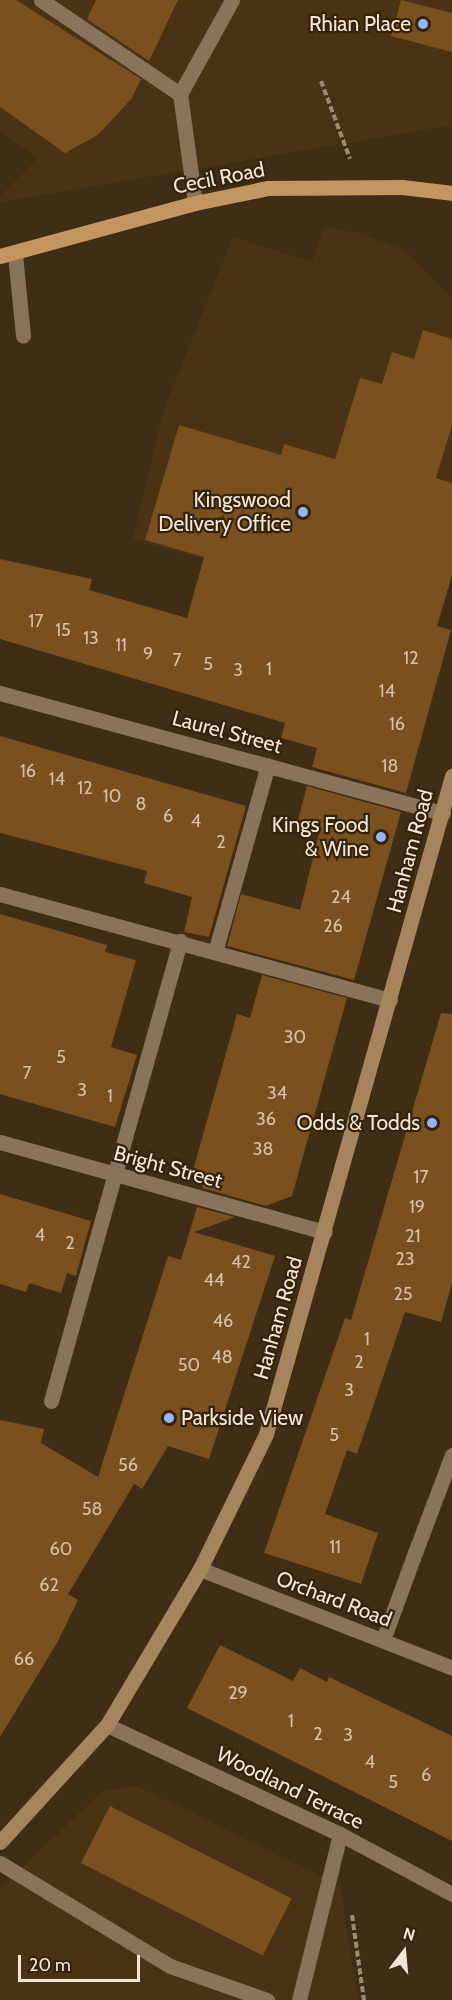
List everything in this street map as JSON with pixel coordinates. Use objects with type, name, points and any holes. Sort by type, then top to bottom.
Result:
[{"type":"main road","name":"Cecil Road","points":[[8,255],[195,202],[268,188],[360,188],[452,193]]},
{"type":"main road","name":"Hanham Road","points":[[0,1842],[107,1725],[200,1569],[266,1434],[325,1232],[452,776]]},
{"type":"street","points":[[41,0],[180,94]]},
{"type":"street","points":[[195,202],[180,94],[232,0]]},
{"type":"street","points":[[8,255],[23,336]]},
{"type":"street","name":"Laurel Street","points":[[0,693],[443,813]]},
{"type":"street","points":[[215,951],[268,765]]},
{"type":"street","points":[[0,894],[390,999]]},
{"type":"street","points":[[51,1401],[117,1175],[180,941]]},
{"type":"street","name":"Bright Street","points":[[0,1142],[325,1232]]},
{"type":"street","points":[[383,1640],[452,1455]]},
{"type":"street","name":"Orchard Road","points":[[200,1569],[452,1668]]},
{"type":"street","name":"Woodland Terrace","points":[[107,1725],[340,1834],[452,1894]]},
{"type":"street","points":[[299,2000],[340,1834]]},
{"type":"street","points":[[0,1863],[170,1966],[267,2000]]},
{"type":"path","points":[[321,81],[360,188]]},
{"type":"shaded area","points":[[0,0],[452,0],[452,125],[0,202],[0,196],[38,158],[0,132]]},
{"type":"shaded area","points":[[324,226],[362,234],[405,250],[452,298],[452,575],[437,626],[133,539],[163,412],[233,237],[312,262]]},
{"type":"shaded area","points":[[137,1786],[340,1885],[358,2000],[0,2000],[0,1889],[102,1791]]},
{"type":"building","points":[[0,0],[16,0],[141,79],[132,98],[98,135],[65,153],[0,107]]},
{"type":"building","points":[[96,0],[178,0],[149,61],[87,19]]},
{"type":"building","name":"Rhian Place","points":[[401,0],[452,13],[452,52],[391,36]]},
{"type":"building","points":[[423,330],[452,339],[452,425],[436,478],[452,483],[452,575],[437,626],[451,630],[406,793],[312,767],[317,748],[281,738],[285,723],[0,639],[0,559],[92,579],[89,590],[187,618],[204,557],[145,540],[179,425],[281,455],[284,444],[335,459],[360,378],[382,384],[392,352],[414,359]]},
{"type":"building","points":[[0,736],[246,806],[209,937],[184,932],[192,897],[144,883],[147,871],[0,833]]},
{"type":"building","points":[[307,786],[401,812],[354,980],[227,946],[241,894],[300,910],[320,830],[297,824]]},
{"type":"building","points":[[0,914],[107,945],[105,952],[136,960],[111,1047],[137,1055],[115,1127],[0,1094]]},
{"type":"building","points":[[262,975],[347,998],[292,1196],[266,1206],[202,1188],[205,1178],[192,1174],[237,1014],[250,1018]]},
{"type":"building","points":[[441,1013],[452,1014],[452,1283],[441,1322],[405,1312],[357,1454],[347,1450],[325,1514],[378,1533],[361,1584],[264,1553],[345,1318],[351,1320]]},
{"type":"building","points":[[0,1194],[91,1221],[76,1276],[67,1273],[61,1293],[29,1283],[26,1292],[0,1284]]},
{"type":"building","points":[[197,1207],[235,1217],[194,1232],[275,1256],[209,1459],[168,1446],[142,1489],[134,1484],[68,1594],[78,1600],[57,1643],[0,1737],[0,1420],[44,1429],[41,1443],[98,1477],[168,1256],[181,1260]]},
{"type":"building","points":[[220,1645],[293,1681],[300,1668],[327,1682],[329,1677],[452,1736],[452,1841],[187,1708]]},
{"type":"building","points":[[110,1806],[292,1899],[263,1956],[81,1863]]},
{"type":"place","name":"Rhian Place","points":[[423,24]]},
{"type":"place","name":"Kingswood Delivery Office","points":[[303,512]]},
{"type":"place","name":"Kings Food & Wine","points":[[381,837]]},
{"type":"place","name":"Odds & Todds","points":[[432,1123]]},
{"type":"place","name":"Parkside View","points":[[169,1418]]}]
